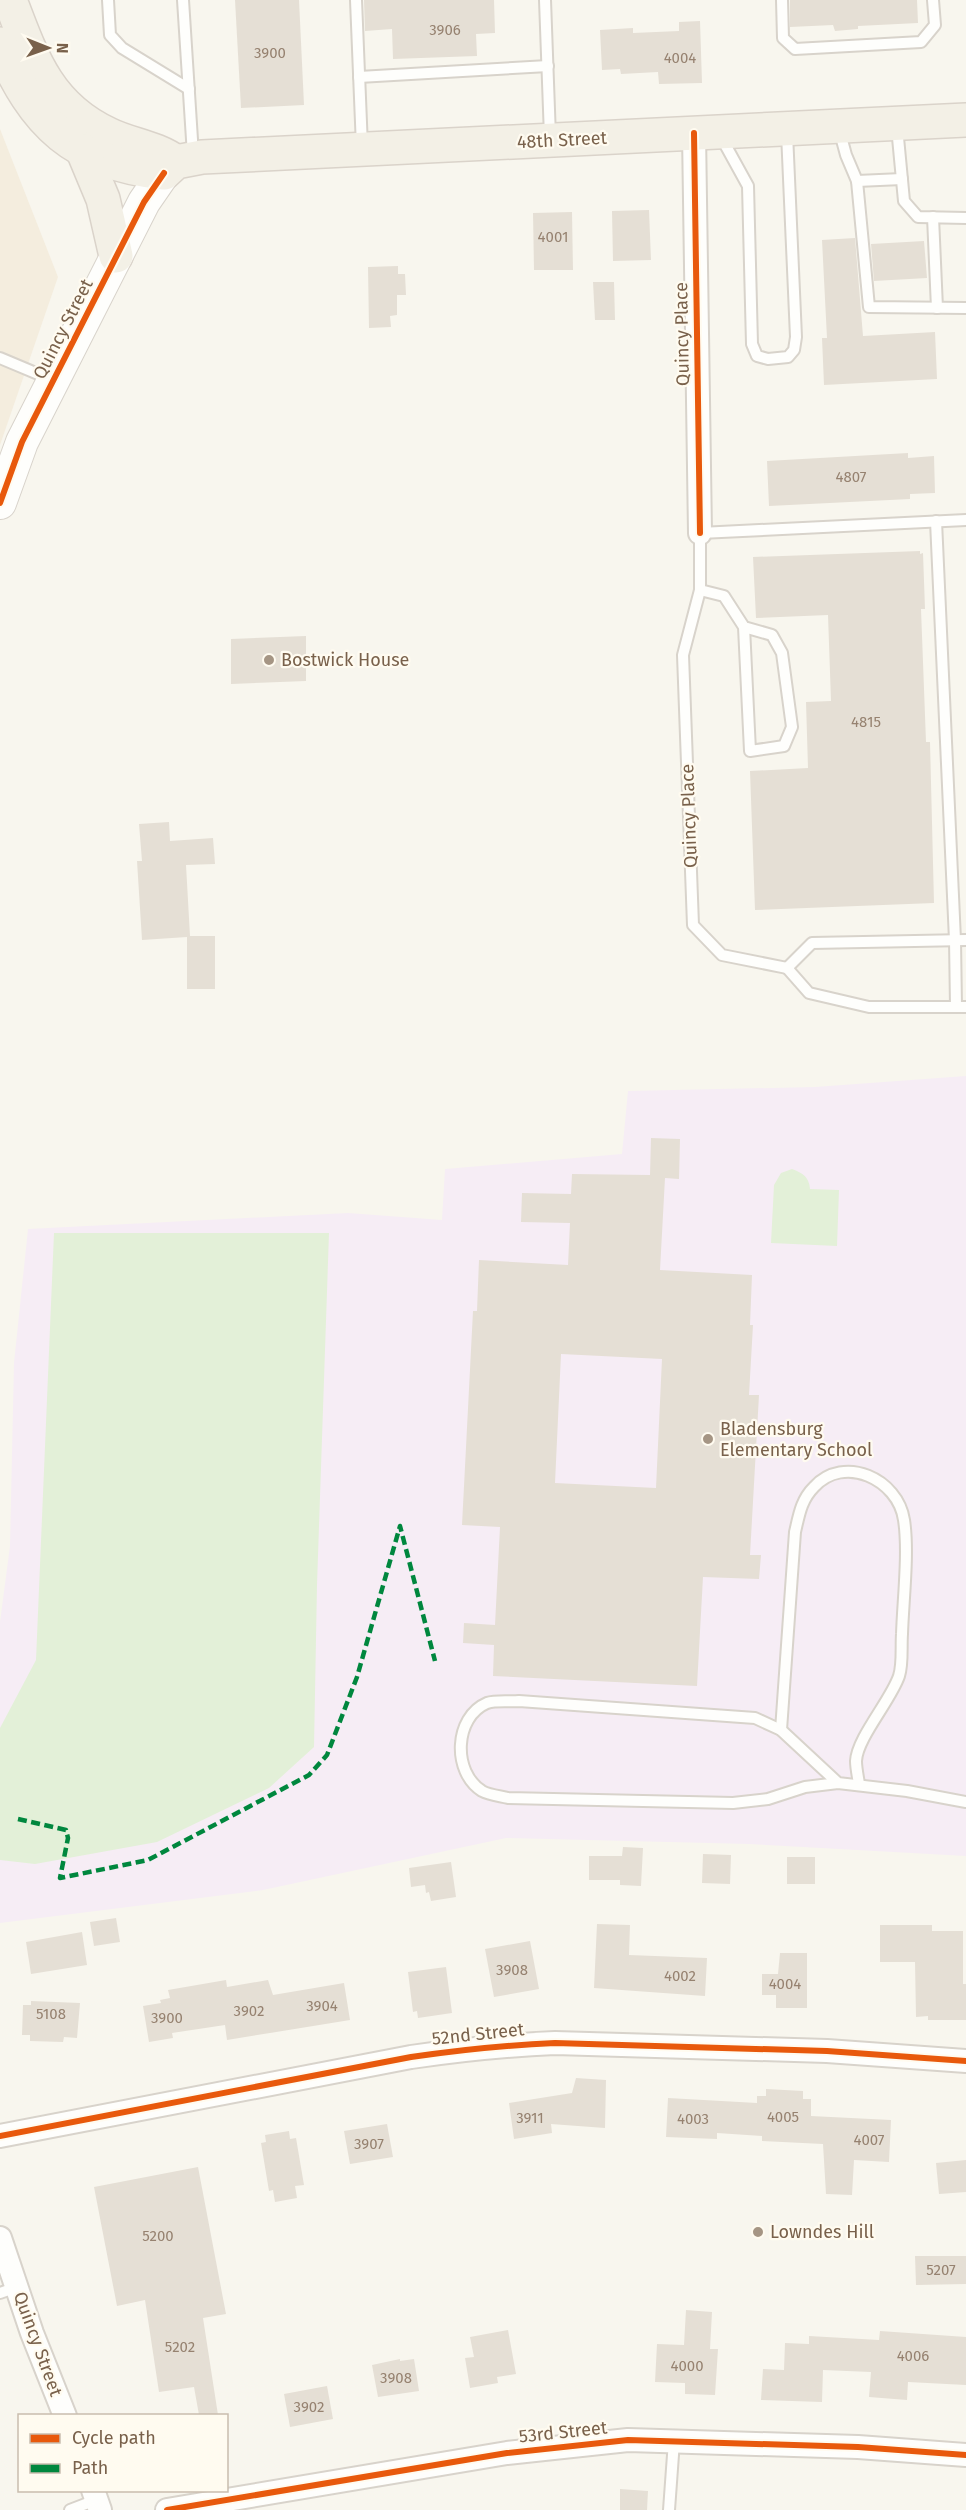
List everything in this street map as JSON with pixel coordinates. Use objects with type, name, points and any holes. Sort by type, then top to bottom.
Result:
[{"type":"main road","points":[[10,0],[35,62],[48,85],[64,105],[98,129],[164,154],[178,165]]},
{"type":"main road","name":"48th Street","points":[[0,44],[17,83],[36,110],[58,134],[83,151],[120,166],[178,165],[363,149],[966,120]]},
{"type":"main road","points":[[83,151],[103,199],[116,256]]},
{"type":"street","name":"Quincy Place","points":[[700,534],[706,132]]},
{"type":"street","name":"Quincy Street","points":[[0,503],[22,442],[150,191],[178,165]]},
{"type":"street","name":"52nd Street","points":[[0,2136],[411,2057],[515,2044],[555,2043],[827,2051],[966,2061]]},
{"type":"street","name":"Quincy Street","points":[[0,2238],[8,2290],[65,2414]]},
{"type":"street","name":"53rd Street","points":[[167,2510],[507,2453],[628,2440],[858,2447],[966,2455]]},
{"type":"lane","points":[[108,0],[110,35],[122,48],[189,89]]},
{"type":"lane","points":[[178,165],[189,89],[183,0]]},
{"type":"lane","points":[[356,0],[363,149]]},
{"type":"lane","points":[[545,0],[550,141]]},
{"type":"lane","points":[[782,0],[783,38],[795,49],[921,42],[934,25],[933,0]]},
{"type":"lane","points":[[359,77],[548,66]]},
{"type":"lane","points":[[896,122],[904,201],[918,217],[966,218]]},
{"type":"lane","points":[[838,125],[846,155],[857,181],[869,307],[966,308]]},
{"type":"lane","points":[[706,132],[748,186],[752,344],[757,356],[768,359],[788,357],[794,350],[796,337],[787,128]]},
{"type":"lane","points":[[857,181],[902,179]]},
{"type":"lane","points":[[933,217],[937,308]]},
{"type":"lane","points":[[0,358],[54,380]]},
{"type":"lane","points":[[700,534],[966,520]]},
{"type":"lane","points":[[936,521],[961,940],[961,1007],[869,1007],[810,993],[787,968],[812,943],[961,940]]},
{"type":"lane","name":"Quincy Place","points":[[700,534],[700,590],[683,655],[693,925],[722,954],[787,968]]},
{"type":"lane","points":[[700,590],[724,596],[744,627],[750,751],[784,746],[792,727],[782,653],[772,635],[744,627]]},
{"type":"lane","points":[[781,1730],[795,1532],[801,1504],[814,1486],[825,1478],[841,1472],[858,1472],[877,1479],[895,1497],[904,1519],[905,1565],[900,1674],[865,1738],[856,1760],[859,1784]]},
{"type":"lane","points":[[838,1783],[781,1730],[755,1718],[519,1701],[489,1702],[470,1714],[462,1731],[461,1757],[469,1780],[483,1792],[508,1798],[733,1803],[768,1799],[805,1787],[838,1783],[859,1784],[966,1802]]},
{"type":"lane","points":[[669,2510],[674,2441]]},
{"type":"lane","points":[[70,2510],[96,2500]]},
{"type":"shaded area","points":[[0,129],[58,277],[0,445]]},
{"type":"shaded area","points":[[966,1076],[966,1856],[749,1844],[506,1838],[263,1890],[0,1923],[0,1622],[10,1546],[14,1363],[28,1229],[348,1213],[442,1220],[445,1169],[622,1154],[628,1091],[815,1087]]},
{"type":"green space","points":[[792,1169],[805,1176],[810,1189],[839,1190],[837,1246],[771,1243],[774,1185],[781,1173]]},
{"type":"green space","points":[[54,1233],[329,1233],[314,1747],[269,1788],[157,1842],[35,1864],[0,1860],[0,1728],[36,1660]]},
{"type":"building","points":[[235,0],[299,0],[304,105],[241,108]]},
{"type":"building","points":[[364,0],[494,0],[495,33],[476,34],[477,56],[393,59],[392,29],[365,31]]},
{"type":"building","points":[[790,0],[917,0],[918,23],[858,26],[858,29],[835,31],[833,25],[790,27]]},
{"type":"building","points":[[700,21],[702,83],[659,84],[658,72],[621,74],[620,69],[602,70],[600,30],[633,28],[633,33],[679,31],[679,22]]},
{"type":"building","points":[[649,210],[651,260],[613,261],[612,211]]},
{"type":"building","points":[[572,212],[573,270],[534,270],[533,213]]},
{"type":"building","points":[[855,238],[863,336],[935,332],[937,379],[824,385],[822,338],[827,338],[822,240]]},
{"type":"building","points":[[924,241],[927,278],[874,281],[871,244]]},
{"type":"building","points":[[398,266],[398,274],[405,274],[406,295],[397,295],[397,315],[390,316],[391,327],[369,328],[368,267]]},
{"type":"building","points":[[593,282],[614,282],[615,320],[595,320]]},
{"type":"building","points":[[908,453],[908,458],[934,456],[935,493],[910,494],[910,499],[769,506],[767,461]]},
{"type":"building","points":[[920,551],[920,554],[923,553],[925,609],[921,609],[926,742],[930,742],[934,903],[755,910],[750,771],[808,768],[806,702],[831,701],[828,615],[756,618],[753,557]]},
{"type":"building","name":"Bostwick House","points":[[306,636],[306,681],[231,684],[231,639]]},
{"type":"building","points":[[169,822],[170,841],[213,838],[215,864],[186,865],[190,936],[215,936],[215,989],[187,989],[187,937],[142,940],[137,861],[142,861],[139,824]]},
{"type":"building","name":"Bladensburg Elementary School","points":[[651,1138],[680,1139],[679,1179],[665,1178],[660,1270],[752,1275],[750,1325],[753,1325],[749,1395],[759,1395],[750,1555],[761,1555],[759,1579],[703,1577],[697,1686],[493,1676],[494,1645],[463,1643],[464,1623],[495,1625],[500,1527],[462,1525],[473,1311],[477,1311],[479,1260],[568,1265],[570,1223],[521,1222],[522,1193],[571,1194],[572,1174],[650,1175]],"holes":[[[561,1354],[662,1359],[656,1488],[555,1483]]]},
{"type":"building","points":[[623,1847],[643,1848],[641,1886],[620,1885],[620,1880],[589,1880],[589,1856],[622,1856]]},
{"type":"building","points":[[703,1854],[731,1855],[730,1884],[702,1883]]},
{"type":"building","points":[[787,1857],[815,1857],[815,1884],[787,1884]]},
{"type":"building","points":[[451,1862],[456,1897],[431,1901],[429,1892],[426,1893],[425,1885],[411,1887],[409,1868]]},
{"type":"building","points":[[116,1918],[120,1942],[94,1946],[90,1922]]},
{"type":"building","points":[[597,1924],[630,1925],[629,1955],[707,1958],[705,1996],[594,1988]]},
{"type":"building","points":[[880,1925],[932,1925],[932,1931],[963,1931],[966,2020],[928,2020],[928,2016],[916,2017],[915,1962],[880,1962]]},
{"type":"building","points":[[82,1932],[87,1965],[31,1974],[26,1942]]},
{"type":"building","points":[[530,1941],[539,1989],[494,1997],[485,1949]]},
{"type":"building","points":[[780,1953],[807,1953],[807,2008],[776,2008],[776,1995],[762,1995],[762,1974],[778,1974]]},
{"type":"building","points":[[446,1967],[452,2013],[418,2018],[417,2011],[413,2012],[408,1972]]},
{"type":"building","points":[[226,1980],[227,1987],[268,1980],[273,1995],[344,1983],[350,2020],[227,2040],[225,2025],[172,2033],[173,2038],[149,2042],[143,2006],[161,2003],[160,2000],[170,1998],[168,1990]]},
{"type":"building","points":[[31,2001],[80,2003],[77,2038],[64,2037],[63,2042],[30,2041],[30,2035],[22,2035],[23,2005],[31,2005]]},
{"type":"building","points":[[576,2078],[606,2080],[605,2128],[551,2124],[552,2133],[514,2139],[509,2103],[572,2093]]},
{"type":"building","points":[[766,2089],[803,2091],[803,2099],[811,2099],[811,2116],[891,2120],[889,2162],[854,2160],[852,2195],[826,2194],[823,2144],[762,2141],[762,2136],[717,2133],[717,2139],[666,2137],[668,2098],[757,2103],[757,2096],[766,2096]]},
{"type":"building","points":[[387,2124],[393,2157],[350,2164],[344,2131]]},
{"type":"building","points":[[289,2131],[290,2139],[296,2138],[304,2185],[295,2186],[297,2198],[275,2202],[273,2190],[269,2191],[261,2143],[266,2142],[265,2135]]},
{"type":"building","points":[[966,2160],[966,2192],[939,2194],[936,2163]]},
{"type":"building","points":[[198,2167],[226,2314],[203,2318],[218,2414],[199,2414],[194,2387],[159,2392],[145,2300],[117,2306],[94,2187]]},
{"type":"building","points":[[915,2256],[966,2256],[966,2284],[916,2285]]},
{"type":"building","points":[[686,2310],[712,2312],[710,2349],[718,2349],[715,2395],[685,2394],[685,2383],[655,2382],[657,2344],[684,2345]]},
{"type":"building","points":[[508,2330],[516,2374],[497,2377],[498,2383],[470,2388],[465,2358],[474,2357],[470,2337]]},
{"type":"building","points":[[880,2331],[966,2337],[966,2385],[908,2382],[907,2400],[869,2397],[871,2372],[823,2370],[822,2402],[761,2400],[763,2369],[784,2370],[785,2343],[809,2344],[809,2336],[879,2340]]},
{"type":"building","points":[[400,2359],[400,2361],[414,2359],[419,2391],[378,2397],[372,2365]]},
{"type":"building","points":[[327,2386],[333,2419],[290,2427],[284,2394]]},
{"type":"building","points":[[620,2489],[648,2491],[647,2510],[620,2510]]},
{"type":"marked path","points":[[18,1819],[66,1830],[68,1838],[60,1878],[148,1860],[309,1775],[327,1755],[357,1677],[400,1526],[435,1661]]},
{"type":"cycle path","points":[[694,133],[700,533]]},
{"type":"cycle path","points":[[0,503],[22,442],[144,202],[164,173]]},
{"type":"cycle path","points":[[0,2136],[411,2057],[519,2045],[555,2043],[827,2051],[966,2061]]},
{"type":"cycle path","points":[[167,2510],[507,2453],[628,2440],[858,2447],[966,2455]]},
{"type":"place","name":"Bostwick House","points":[[269,660]]},
{"type":"place","name":"Bladensburg Elementary School","points":[[708,1439]]},
{"type":"place","name":"Lowndes Hill","points":[[758,2232]]}]
